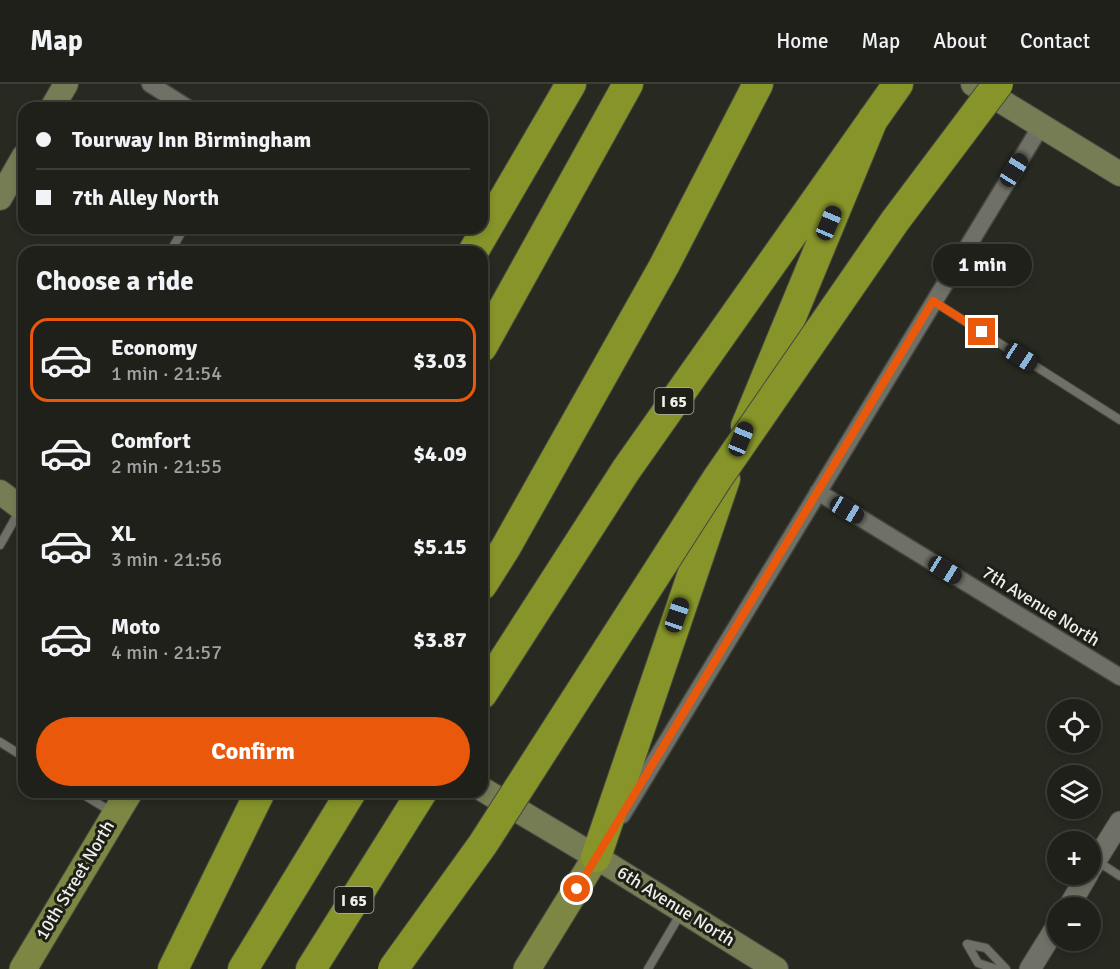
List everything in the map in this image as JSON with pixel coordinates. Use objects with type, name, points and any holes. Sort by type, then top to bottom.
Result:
[{"type":"highway","points":[[488,226],[571,84]]},
{"type":"highway","points":[[488,336],[628,84]]},
{"type":"highway","points":[[488,576],[664,266],[758,84]]},
{"type":"highway","name":"I 65","points":[[488,684],[626,470],[898,84]]},
{"type":"highway","points":[[393,969],[483,844],[717,479],[895,221],[998,84]]},
{"type":"highway","points":[[596,857],[714,505],[873,119]]},
{"type":"highway","points":[[173,969],[257,798]]},
{"type":"highway","points":[[243,969],[347,798]]},
{"type":"highway","name":"I 65","points":[[311,969],[418,798]]},
{"type":"main road","points":[[56,102],[66,84]]},
{"type":"main road","points":[[973,84],[1120,174]]},
{"type":"main road","points":[[0,198],[18,166]]},
{"type":"main road","points":[[0,492],[18,504]]},
{"type":"main road","name":"6th Avenue North","points":[[488,793],[776,969]]},
{"type":"main road","name":"10th Street North","points":[[23,969],[122,803]]},
{"type":"main road","points":[[527,969],[596,857]]},
{"type":"street","points":[[150,84],[179,102]]},
{"type":"street","points":[[596,857],[1041,126]]},
{"type":"street","name":"7th Avenue North","points":[[818,492],[1120,677]]},
{"type":"street","points":[[1101,853],[1120,822]]},
{"type":"street","points":[[1030,969],[1047,942]]},
{"type":"lane","points":[[933,301],[1120,420]]},
{"type":"lane","points":[[0,544],[18,515]]},
{"type":"lane","points":[[0,742],[18,753]]},
{"type":"lane","points":[[102,798],[122,803]]},
{"type":"lane","points":[[1101,871],[1120,876]]},
{"type":"lane","points":[[648,969],[683,910]]},
{"type":"route","points":[[577,889],[933,301],[982,332]]}]
